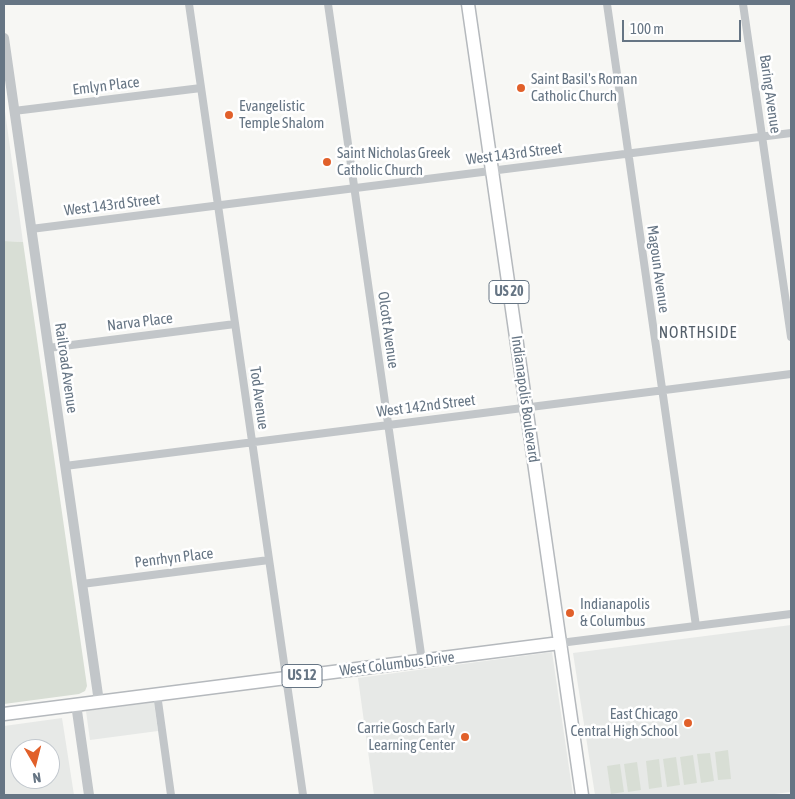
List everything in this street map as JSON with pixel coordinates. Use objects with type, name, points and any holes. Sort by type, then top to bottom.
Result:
[{"type":"main road","name":"Indianapolis Boulevard","points":[[468,4],[582,795]]},
{"type":"main road","name":"West Columbus Drive","points":[[4,714],[560,643]]},
{"type":"street","name":"Tod Avenue","points":[[189,4],[303,795]]},
{"type":"street","name":"Olcott Avenue","points":[[328,4],[422,661]]},
{"type":"street","name":"Magoun Avenue","points":[[607,4],[696,626]]},
{"type":"street","name":"Baring Avenue","points":[[744,4],[791,337]]},
{"type":"street","name":"Railroad Avenue","points":[[4,38],[99,702]]},
{"type":"street","name":"Emlyn Place","points":[[14,111],[201,88]]},
{"type":"street","name":"West 143rd Street","points":[[31,229],[791,133]]},
{"type":"street","name":"Narva Place","points":[[48,348],[235,324]]},
{"type":"street","name":"West 142nd Street","points":[[65,466],[791,374]]},
{"type":"street","name":"Penrhyn Place","points":[[82,584],[269,560]]},
{"type":"street","name":"West Columbus Drive","points":[[560,643],[791,614]]},
{"type":"street","points":[[157,694],[171,795]]},
{"type":"street","points":[[76,704],[89,795]]},
{"type":"shaded area","points":[[4,104],[23,242],[4,241]]},
{"type":"shaded area","points":[[4,241],[23,242],[87,686],[85,691],[79,694],[4,704]]},
{"type":"shaded area","name":"East Chicago Central High School","points":[[791,625],[791,792],[766,795],[595,795],[573,653]]},
{"type":"shaded area","name":"Carrie Gosch Early Learning Center","points":[[552,652],[573,795],[374,795],[358,678]]},
{"type":"shaded area","points":[[154,702],[158,731],[90,740],[86,711]]},
{"type":"shaded area","points":[[62,718],[74,795],[4,795],[4,726]]},
{"type":"shaded area","points":[[728,750],[731,779],[718,780],[715,752]]},
{"type":"shaded area","points":[[710,753],[714,781],[701,783],[697,754]]},
{"type":"shaded area","points":[[693,755],[697,783],[684,785],[680,757]]},
{"type":"shaded area","points":[[676,757],[680,785],[667,787],[663,759]]},
{"type":"shaded area","points":[[659,759],[662,787],[649,789],[646,761]]},
{"type":"shaded area","points":[[637,762],[641,790],[628,792],[624,764]]},
{"type":"shaded area","points":[[620,764],[624,792],[611,794],[607,766]]},
{"type":"place","name":"Saint Basil's Roman Catholic Church","points":[[521,88]]},
{"type":"place","name":"Evangelistic Temple Shalom","points":[[229,115]]},
{"type":"place","name":"Saint Nicholas Greek Catholic Church","points":[[327,162]]},
{"type":"place","name":"Indianapolis & Columbus","points":[[570,613]]},
{"type":"place","name":"East Chicago Central High School","points":[[688,723]]},
{"type":"place","name":"Carrie Gosch Early Learning Center","points":[[465,737]]},
{"type":"district","name":"NORTHSIDE","points":[[698,333]]}]
